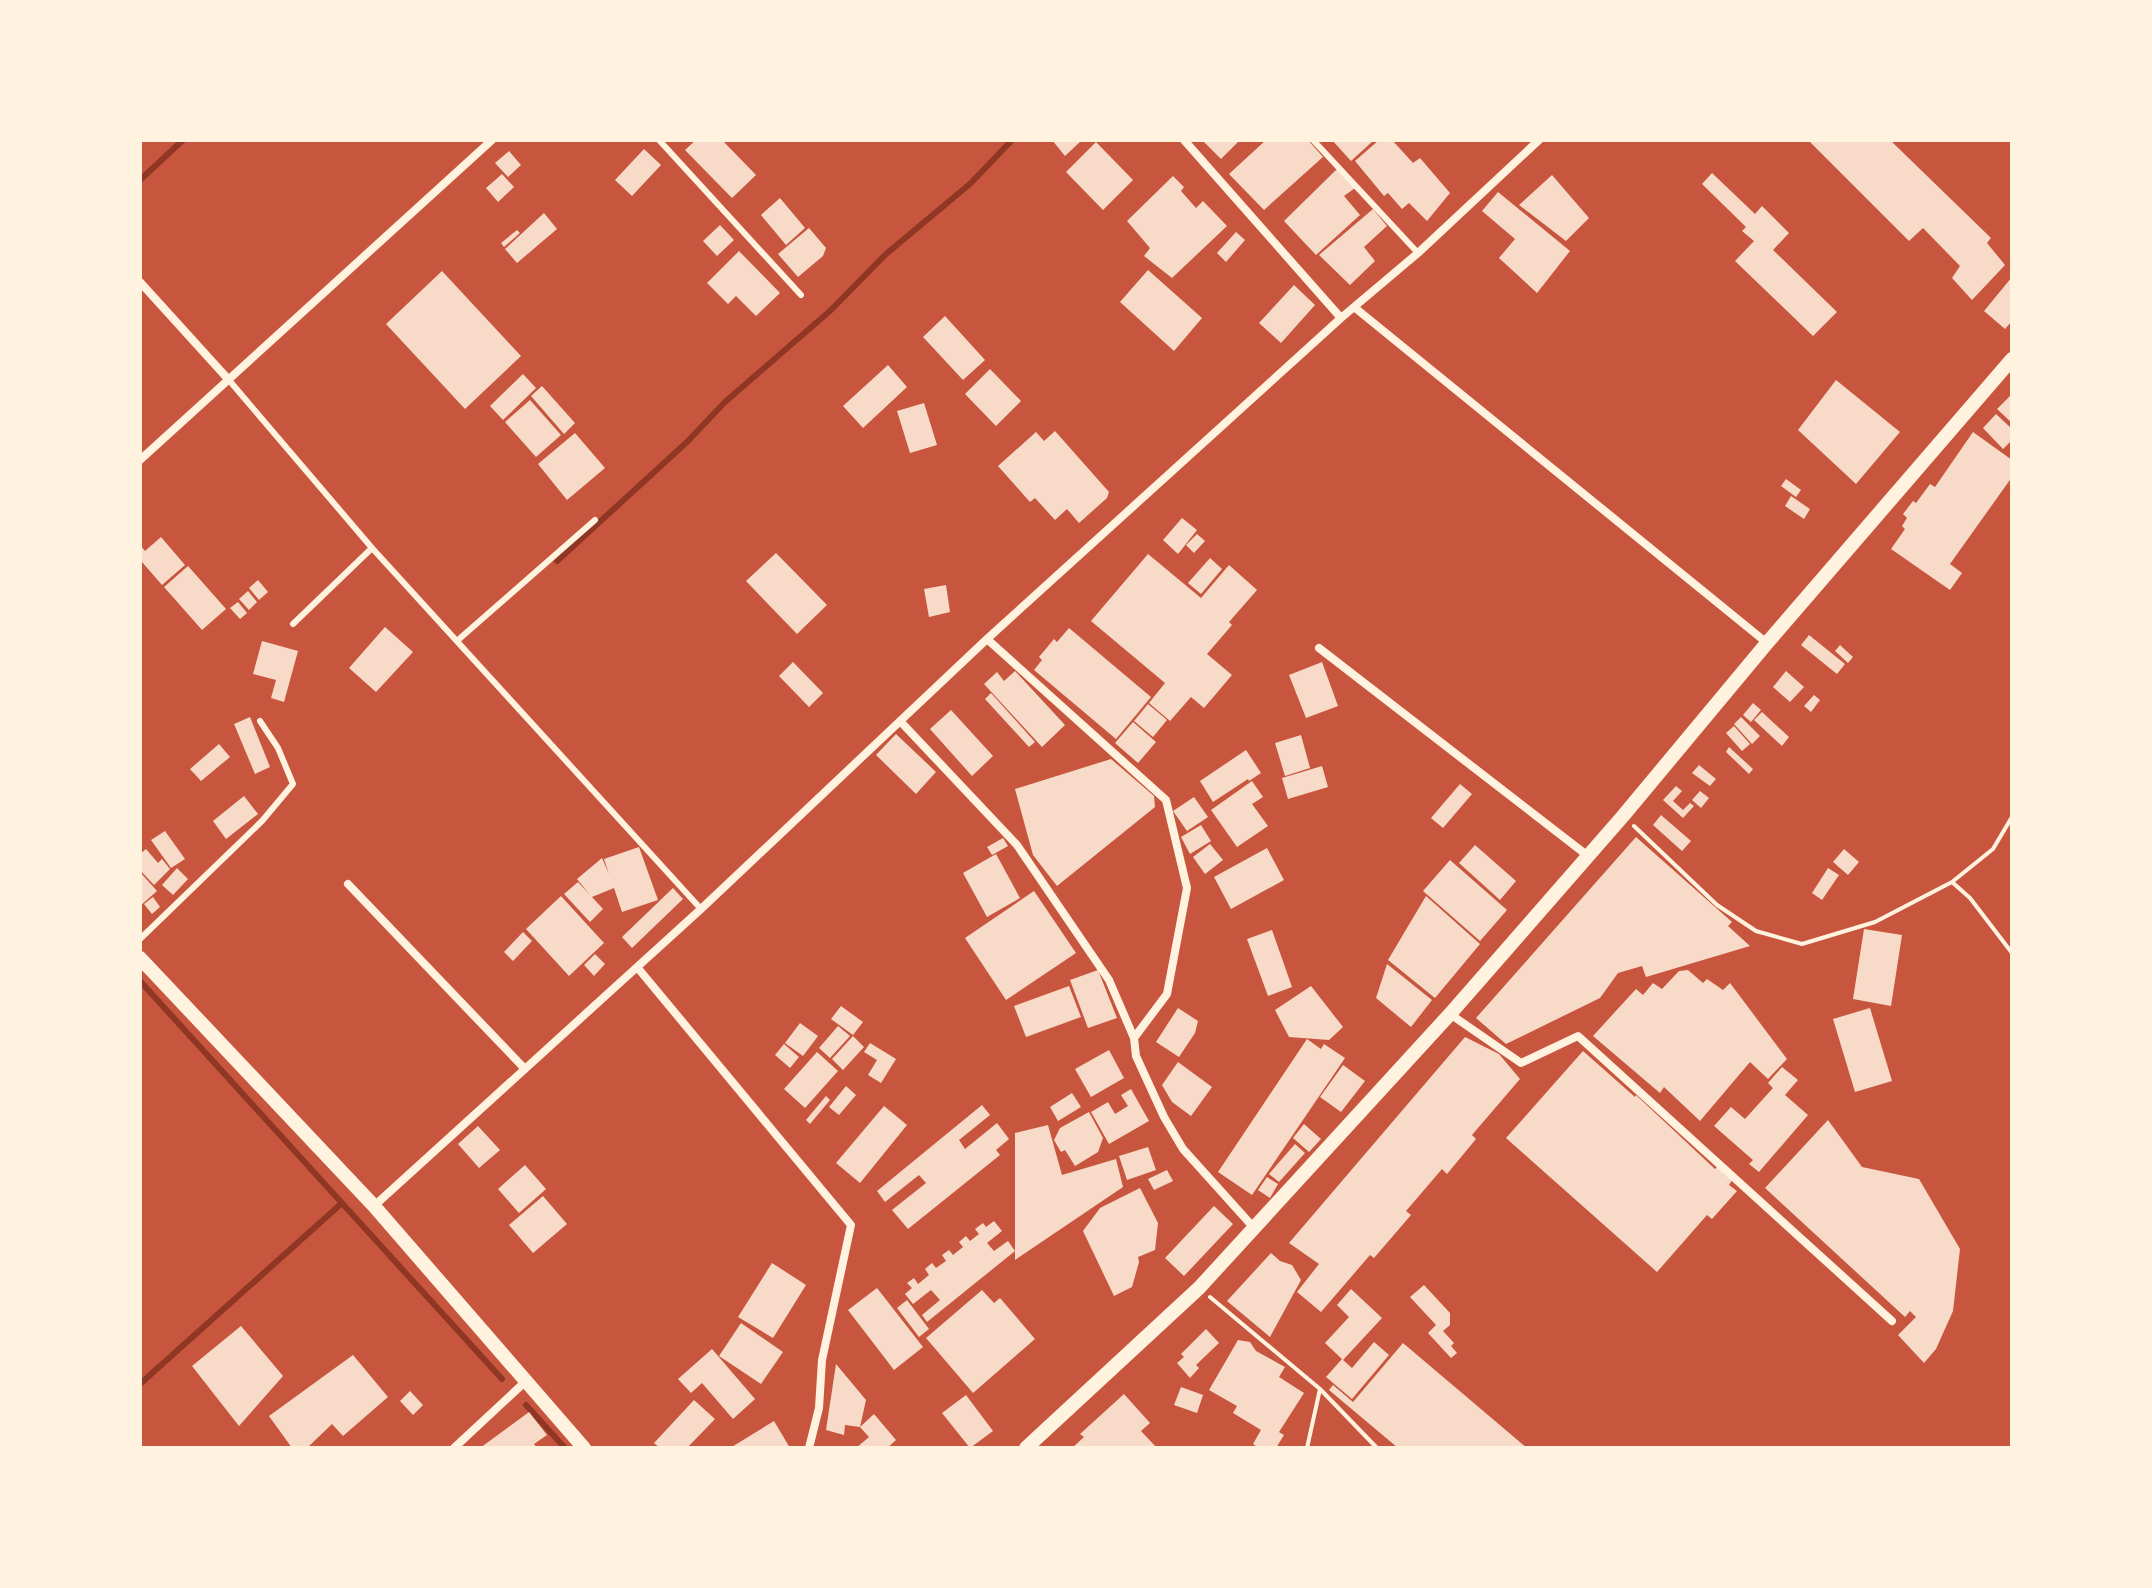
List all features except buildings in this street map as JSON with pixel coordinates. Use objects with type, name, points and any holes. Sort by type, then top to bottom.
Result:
[{"type":"street","points":[[140,460],[492,140]]},
{"type":"street","points":[[1184,140],[1341,318]]},
{"type":"street","points":[[374,1206],[701,909],[987,639],[1341,318],[1418,253],[1539,140]]},
{"type":"street","points":[[140,282],[228,379]]},
{"type":"street","points":[[1354,307],[1767,643]]},
{"type":"street","points":[[1026,1448],[1199,1288],[1450,1014],[2012,359]]},
{"type":"street","points":[[987,639],[1166,800],[1187,888],[1167,994],[1134,1038]]},
{"type":"street","points":[[1319,648],[1588,856]]},
{"type":"street","points":[[900,721],[1017,845],[1109,980],[1134,1038],[1136,1056],[1164,1117],[1183,1149],[1255,1229]]},
{"type":"street","points":[[348,884],[525,1069]]},
{"type":"street","points":[[140,958],[374,1206],[584,1448]]},
{"type":"street","points":[[637,967],[851,1225],[822,1360],[819,1408],[809,1448]]},
{"type":"street","points":[[1450,1014],[1521,1063],[1578,1036],[1892,1321]]},
{"type":"street","points":[[454,1448],[526,1381]]},
{"type":"lane","points":[[659,140],[801,295]]},
{"type":"lane","points":[[1313,140],[1418,253]]},
{"type":"lane","points":[[228,379],[372,548],[701,909]]},
{"type":"lane","points":[[458,640],[595,520]]},
{"type":"lane","points":[[293,624],[372,548]]},
{"type":"lane","points":[[140,939],[262,821],[293,784],[278,748],[260,721]]},
{"type":"path","points":[[1623,816],[1717,905],[1756,931],[1802,944],[1875,922],[1952,882],[1993,849],[2012,817]]},
{"type":"path","points":[[1952,882],[1970,898],[2012,953]]},
{"type":"path","points":[[1199,1288],[1320,1389],[1377,1448]]},
{"type":"path","points":[[1307,1448],[1320,1389]]},
{"type":"waterway","points":[[140,180],[183,140]]},
{"type":"waterway","points":[[557,561],[687,442],[725,402],[831,310],[886,254],[971,183],[1012,140]]},
{"type":"waterway","points":[[140,981],[502,1379]]},
{"type":"waterway","points":[[140,1384],[342,1203]]},
{"type":"waterway","points":[[526,1405],[565,1448]]}]
